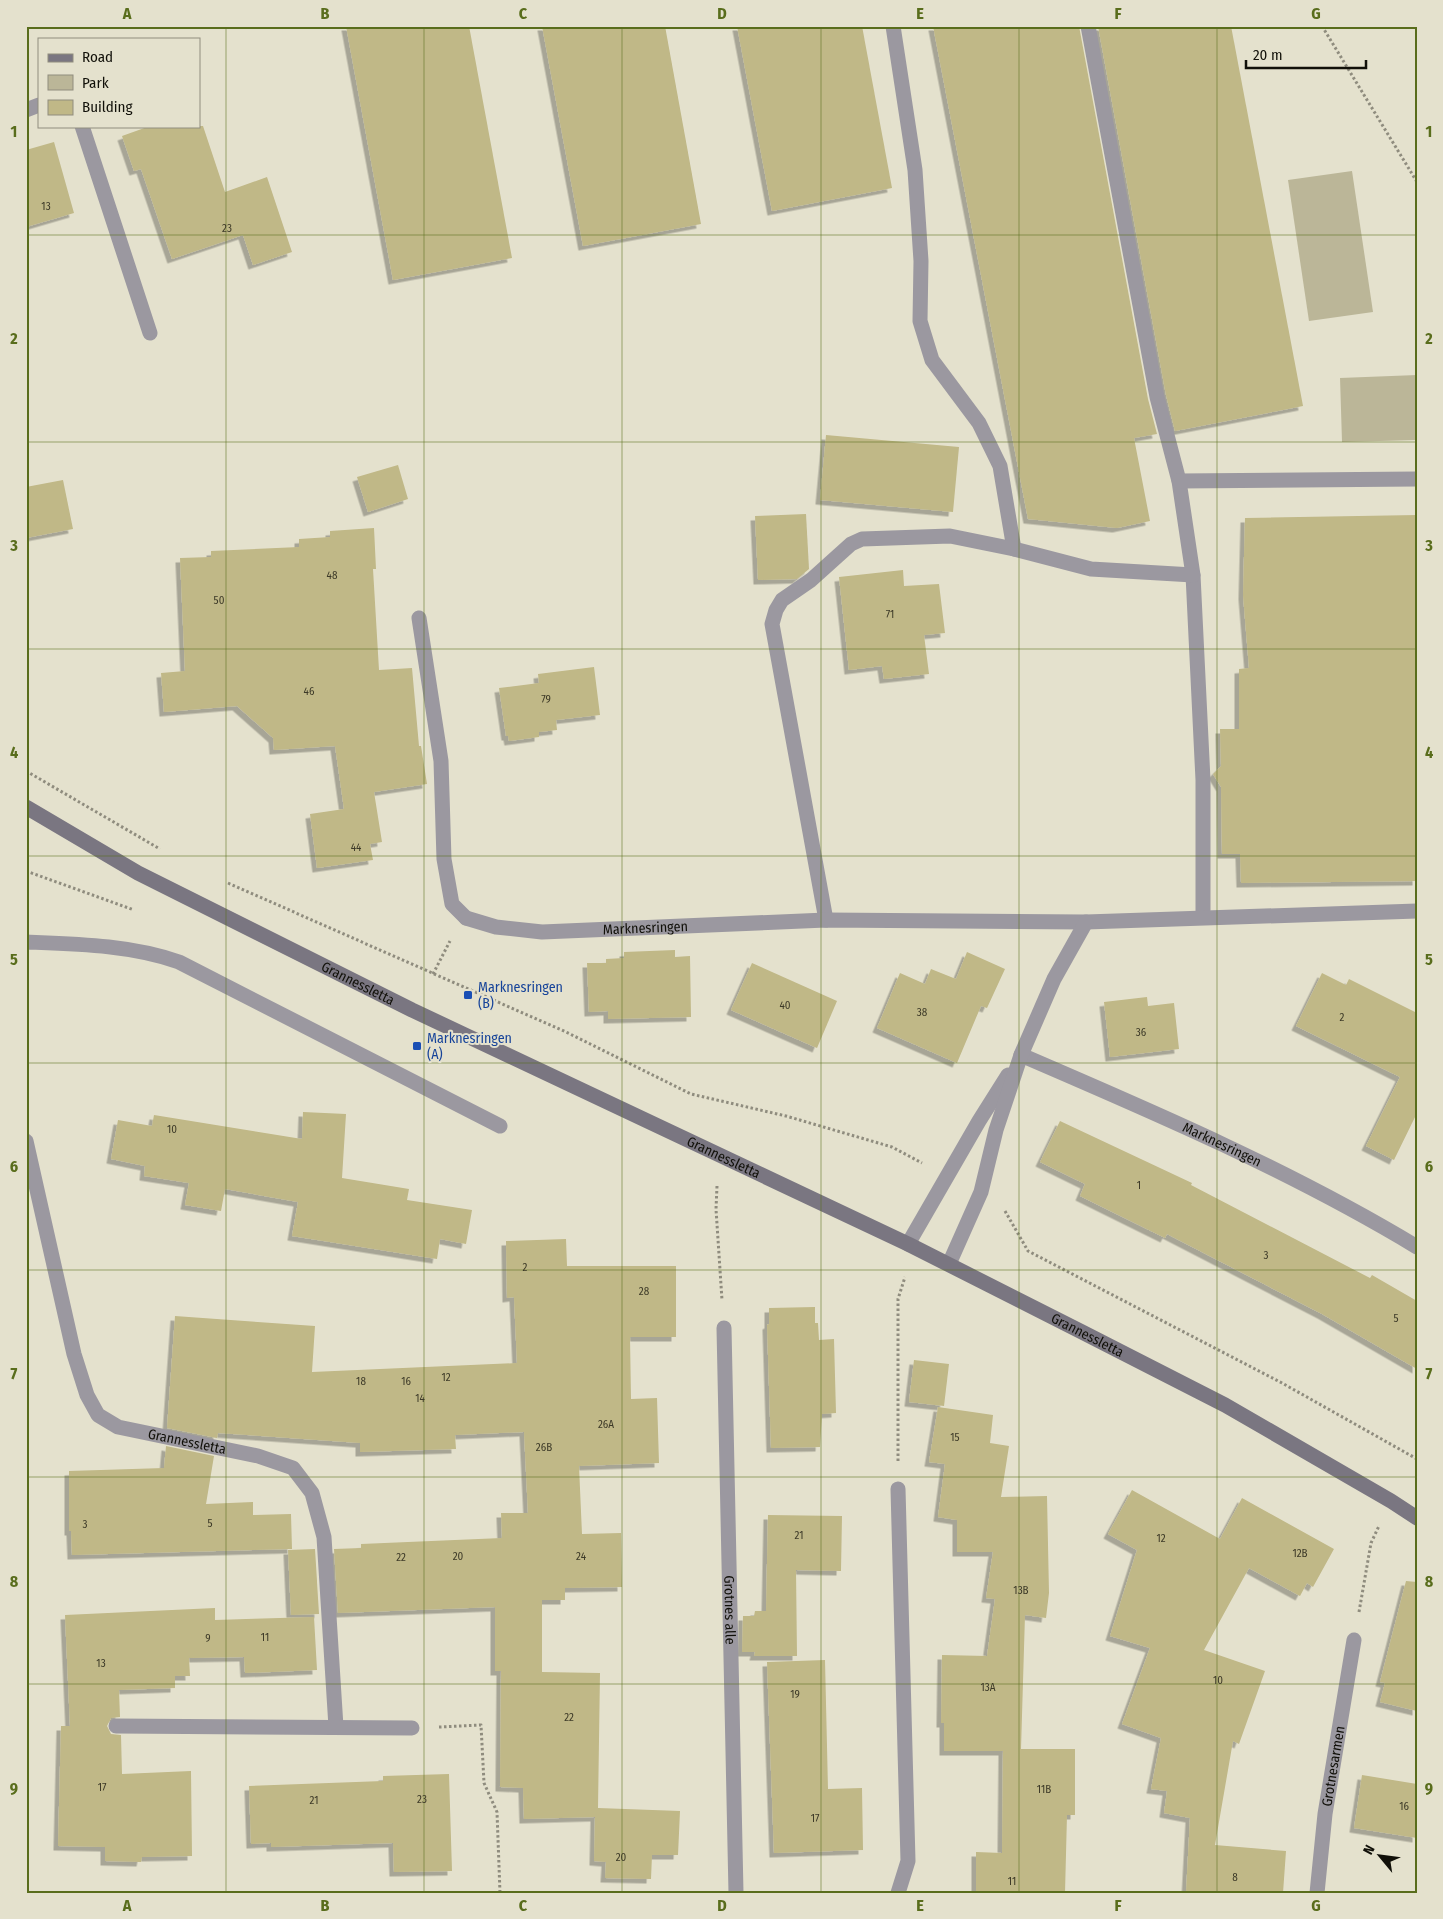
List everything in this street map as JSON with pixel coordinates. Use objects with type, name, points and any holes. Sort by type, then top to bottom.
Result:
[{"type":"main road","name":"Grannessletta","points":[[26,808],[138,873],[403,1006],[949,1264],[1225,1405],[1392,1501],[1417,1518]]},
{"type":"street","points":[[893,26],[915,170],[921,261],[920,321],[932,360],[979,423],[1000,466],[1014,549]]},
{"type":"street","points":[[1088,26],[1157,397],[1179,481],[1193,575],[1203,780],[1204,916]]},
{"type":"street","points":[[26,110],[38,105]]},
{"type":"street","points":[[83,128],[150,334]]},
{"type":"street","points":[[1179,481],[1417,479]]},
{"type":"street","points":[[826,920],[772,624],[776,610],[782,600],[811,580],[851,544],[862,539],[950,536],[1014,549],[1091,569],[1193,575]]},
{"type":"street","points":[[419,618],[441,761],[444,859],[452,904],[466,918]]},
{"type":"street","name":"Marknesringen","points":[[466,918],[496,927],[542,932],[826,920],[1086,922],[1204,916],[1417,911]]},
{"type":"street","points":[[949,1264],[980,1192],[996,1130],[1021,1055],[1054,979],[1086,922]]},
{"type":"street","points":[[26,942],[73,944],[154,953],[179,962],[500,1126]]},
{"type":"street","points":[[908,1244],[979,1121],[1021,1055]]},
{"type":"street","name":"Marknesringen","points":[[1021,1055],[1204,1134],[1353,1209],[1417,1247]]},
{"type":"street","name":"Grannessletta","points":[[26,1141],[74,1354],[87,1395],[98,1415],[118,1427],[258,1456],[293,1468],[312,1493],[324,1537],[336,1727]]},
{"type":"street","name":"Grotnes alle","points":[[724,1328],[736,1893]]},
{"type":"street","points":[[898,1489],[908,1861],[898,1893]]},
{"type":"street","name":"Grotnesarmen","points":[[1317,1893],[1325,1814],[1354,1640]]},
{"type":"street","points":[[116,1726],[412,1728]]},
{"type":"path","points":[[1322,26],[1417,182]]},
{"type":"path","points":[[26,771],[169,854]]},
{"type":"path","points":[[26,870],[134,910]]},
{"type":"path","points":[[221,880],[566,1032],[690,1094],[786,1116],[892,1147],[948,1176]]},
{"type":"path","points":[[433,974],[450,939],[466,918]]},
{"type":"path","points":[[717,1185],[716,1209],[724,1328]]},
{"type":"path","points":[[980,1192],[1004,1209],[1028,1251],[1282,1383],[1417,1460]]},
{"type":"path","points":[[898,1489],[898,1299],[905,1277]]},
{"type":"path","points":[[1354,1640],[1371,1543],[1392,1501]]},
{"type":"path","points":[[412,1728],[481,1725],[484,1783],[496,1812],[500,1893]]},
{"type":"green space","points":[[1352,171],[1373,312],[1309,321],[1288,180]]},
{"type":"green space","points":[[1417,375],[1417,440],[1342,442],[1340,378]]},
{"type":"building","points":[[346,26],[469,26],[512,258],[393,280]]},
{"type":"building","points":[[542,26],[665,26],[701,224],[583,246]]},
{"type":"building","points":[[737,26],[862,26],[892,188],[772,211]]},
{"type":"building","points":[[933,26],[1079,26],[1148,399],[1157,434],[1134,438],[1150,521],[1117,528],[1028,519]]},
{"type":"building","points":[[1098,26],[1231,26],[1303,406],[1175,431],[1166,395]]},
{"type":"building","points":[[200,126],[203,126],[225,192],[267,177],[292,252],[253,265],[243,235],[172,259],[141,169],[134,171],[122,136],[144,128],[200,128]]},
{"type":"building","points":[[54,142],[74,213],[26,227],[26,150]]},
{"type":"building","points":[[826,435],[959,447],[953,512],[820,500]]},
{"type":"building","points":[[398,465],[408,499],[368,512],[357,477]]},
{"type":"building","points":[[63,480],[73,529],[26,538],[26,487]]},
{"type":"building","points":[[806,514],[809,569],[797,579],[758,580],[755,516]]},
{"type":"building","points":[[1417,515],[1417,881],[1241,883],[1240,854],[1222,854],[1221,787],[1213,774],[1221,766],[1220,729],[1239,729],[1239,669],[1249,668],[1243,595],[1245,518]]},
{"type":"building","points":[[374,528],[376,569],[373,569],[379,670],[412,668],[419,746],[421,746],[427,784],[374,792],[382,842],[370,844],[373,860],[317,868],[310,814],[344,809],[335,746],[274,750],[273,738],[237,706],[164,712],[161,673],[185,671],[180,558],[211,557],[211,551],[299,547],[299,539],[330,537],[330,531]]},
{"type":"building","points":[[903,570],[904,586],[939,584],[945,633],[924,635],[929,674],[884,679],[882,666],[849,670],[839,577]]},
{"type":"building","points":[[594,667],[600,715],[556,720],[557,730],[539,732],[539,737],[509,741],[508,736],[506,736],[499,688],[539,683],[538,674]]},
{"type":"building","points":[[675,950],[675,957],[690,956],[691,1017],[608,1019],[608,1011],[589,1012],[587,963],[606,963],[606,959],[624,958],[624,952]]},
{"type":"building","points":[[967,952],[1005,969],[987,1008],[981,1006],[957,1063],[877,1028],[900,973],[925,984],[931,969],[956,979]]},
{"type":"building","points":[[752,963],[837,1001],[817,1048],[731,1010]]},
{"type":"building","points":[[1322,973],[1346,985],[1349,979],[1417,1013],[1417,1113],[1394,1160],[1366,1146],[1400,1077],[1296,1026]]},
{"type":"building","points":[[1147,997],[1148,1006],[1174,1003],[1179,1049],[1110,1057],[1104,1002]]},
{"type":"building","points":[[303,1112],[346,1114],[342,1178],[409,1189],[407,1200],[472,1210],[466,1244],[440,1239],[437,1259],[292,1236],[298,1202],[225,1189],[221,1211],[185,1205],[189,1183],[144,1176],[145,1166],[111,1159],[118,1120],[152,1126],[154,1115],[302,1139]]},
{"type":"building","points":[[1060,1121],[1192,1183],[1191,1185],[1370,1278],[1372,1275],[1417,1301],[1417,1369],[1322,1314],[1167,1234],[1165,1238],[1080,1196],[1085,1184],[1040,1162]]},
{"type":"building","points":[[566,1239],[567,1266],[676,1266],[676,1337],[630,1337],[631,1399],[657,1398],[659,1463],[579,1466],[582,1534],[621,1533],[622,1587],[565,1588],[565,1600],[542,1600],[542,1672],[600,1673],[598,1808],[680,1811],[678,1855],[652,1855],[651,1879],[605,1878],[606,1862],[594,1861],[595,1817],[524,1819],[523,1788],[500,1787],[501,1671],[495,1671],[495,1607],[338,1613],[334,1549],[361,1548],[361,1544],[502,1538],[501,1513],[528,1513],[524,1432],[455,1435],[456,1449],[360,1452],[360,1443],[218,1433],[217,1438],[167,1428],[175,1316],[315,1326],[312,1372],[517,1363],[514,1297],[507,1298],[506,1241]]},
{"type":"building","points":[[815,1307],[815,1323],[818,1323],[819,1340],[834,1339],[836,1413],[822,1414],[820,1447],[771,1448],[767,1325],[769,1324],[769,1308]]},
{"type":"building","points":[[914,1360],[949,1364],[944,1406],[909,1402]]},
{"type":"building","points":[[938,1407],[993,1415],[990,1443],[1009,1446],[1001,1497],[1047,1496],[1049,1593],[1046,1618],[1025,1615],[1021,1749],[1075,1749],[1075,1815],[1067,1815],[1065,1893],[976,1893],[976,1852],[1002,1853],[1003,1751],[944,1751],[944,1723],[941,1723],[942,1655],[987,1656],[995,1599],[986,1598],[993,1552],[957,1552],[957,1520],[938,1517],[945,1464],[929,1462]]},
{"type":"building","points":[[166,1446],[214,1456],[206,1504],[253,1502],[253,1515],[291,1514],[292,1549],[72,1555],[71,1531],[69,1531],[69,1471],[164,1468]]},
{"type":"building","points":[[1132,1490],[1220,1539],[1242,1498],[1334,1549],[1313,1587],[1307,1583],[1300,1596],[1249,1568],[1204,1650],[1265,1671],[1239,1744],[1233,1741],[1215,1845],[1286,1851],[1283,1893],[1186,1893],[1190,1818],[1164,1813],[1167,1791],[1151,1789],[1161,1738],[1122,1724],[1150,1648],[1110,1636],[1137,1550],[1108,1534]]},
{"type":"building","points":[[768,1515],[842,1516],[841,1571],[796,1570],[797,1656],[754,1656],[755,1652],[742,1652],[743,1616],[754,1616],[755,1611],[766,1611]]},
{"type":"building","points":[[315,1549],[319,1614],[291,1615],[288,1550]]},
{"type":"building","points":[[1406,1581],[1417,1582],[1417,1711],[1380,1702],[1385,1683],[1380,1682]]},
{"type":"building","points":[[215,1608],[215,1620],[314,1617],[317,1670],[245,1673],[244,1657],[189,1658],[190,1676],[175,1676],[175,1688],[119,1690],[120,1717],[111,1718],[107,1726],[111,1734],[121,1735],[122,1774],[191,1771],[192,1856],[142,1857],[141,1862],[105,1861],[105,1847],[58,1846],[61,1726],[70,1726],[65,1615]]},
{"type":"building","points":[[825,1660],[828,1789],[862,1788],[863,1850],[774,1853],[767,1662]]},
{"type":"building","points":[[449,1774],[452,1871],[394,1872],[393,1843],[271,1847],[271,1843],[251,1844],[249,1786],[383,1781],[383,1776]]},
{"type":"building","points":[[1362,1775],[1417,1784],[1417,1838],[1354,1828]]},
{"type":"place","name":"Marknesringen (B)","points":[[468,995]]},
{"type":"place","name":"Marknesringen (A)","points":[[417,1046]]}]
